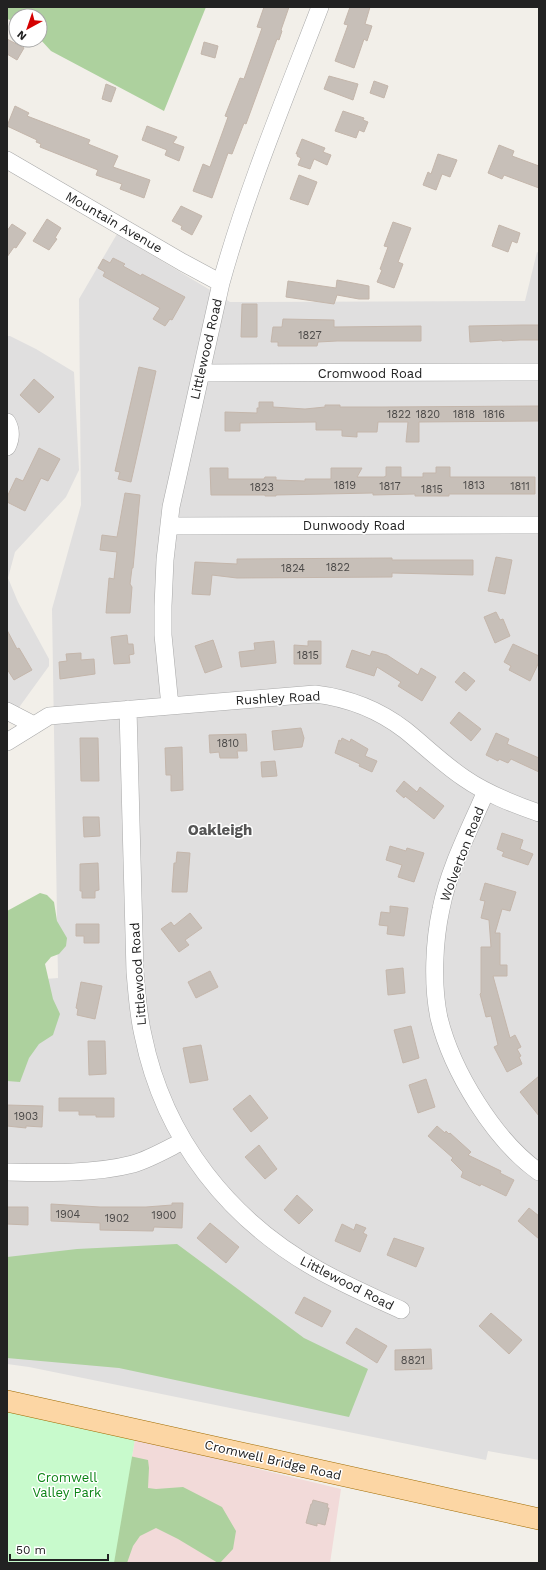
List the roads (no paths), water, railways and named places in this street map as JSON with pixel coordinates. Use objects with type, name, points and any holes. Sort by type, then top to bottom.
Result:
[{"type":"main road","name":"Cromwell Bridge Road","points":[[7,1401],[539,1519]]},
{"type":"street","name":"Littlewood Road","points":[[170,706],[163,635],[165,560],[171,507],[221,283],[246,199],[320,7]]},
{"type":"street","name":"Mountain Avenue","points":[[7,160],[182,262],[221,283]]},
{"type":"street","name":"Cromwood Road","points":[[201,373],[539,372]]},
{"type":"street","points":[[7,422],[11,432],[7,447]]},
{"type":"street","name":"Dunwoody Road","points":[[169,526],[539,525]]},
{"type":"street","name":"Rushley Road","points":[[7,742],[49,716],[315,694],[332,696],[349,700],[390,720],[465,779],[513,804],[539,813]]},
{"type":"street","name":"Littlewood Road","points":[[128,709],[135,972],[138,1005],[143,1035],[152,1069],[172,1120],[183,1141],[206,1177],[227,1201],[254,1225],[298,1258],[322,1272],[401,1310]]},
{"type":"street","points":[[7,711],[34,725]]},
{"type":"street","name":"Wolverton Road","points":[[486,791],[452,872],[441,909],[436,945],[435,972],[439,1017],[447,1042],[466,1085],[486,1118],[505,1142],[528,1164],[539,1172]]},
{"type":"street","points":[[7,1172],[93,1171],[118,1167],[134,1164],[183,1141]]},
{"type":"district","name":"Oakleigh","points":[[220,830]]},
{"type":"park label","name":"Cromwell Valley Park","points":[[67,1484]]}]
